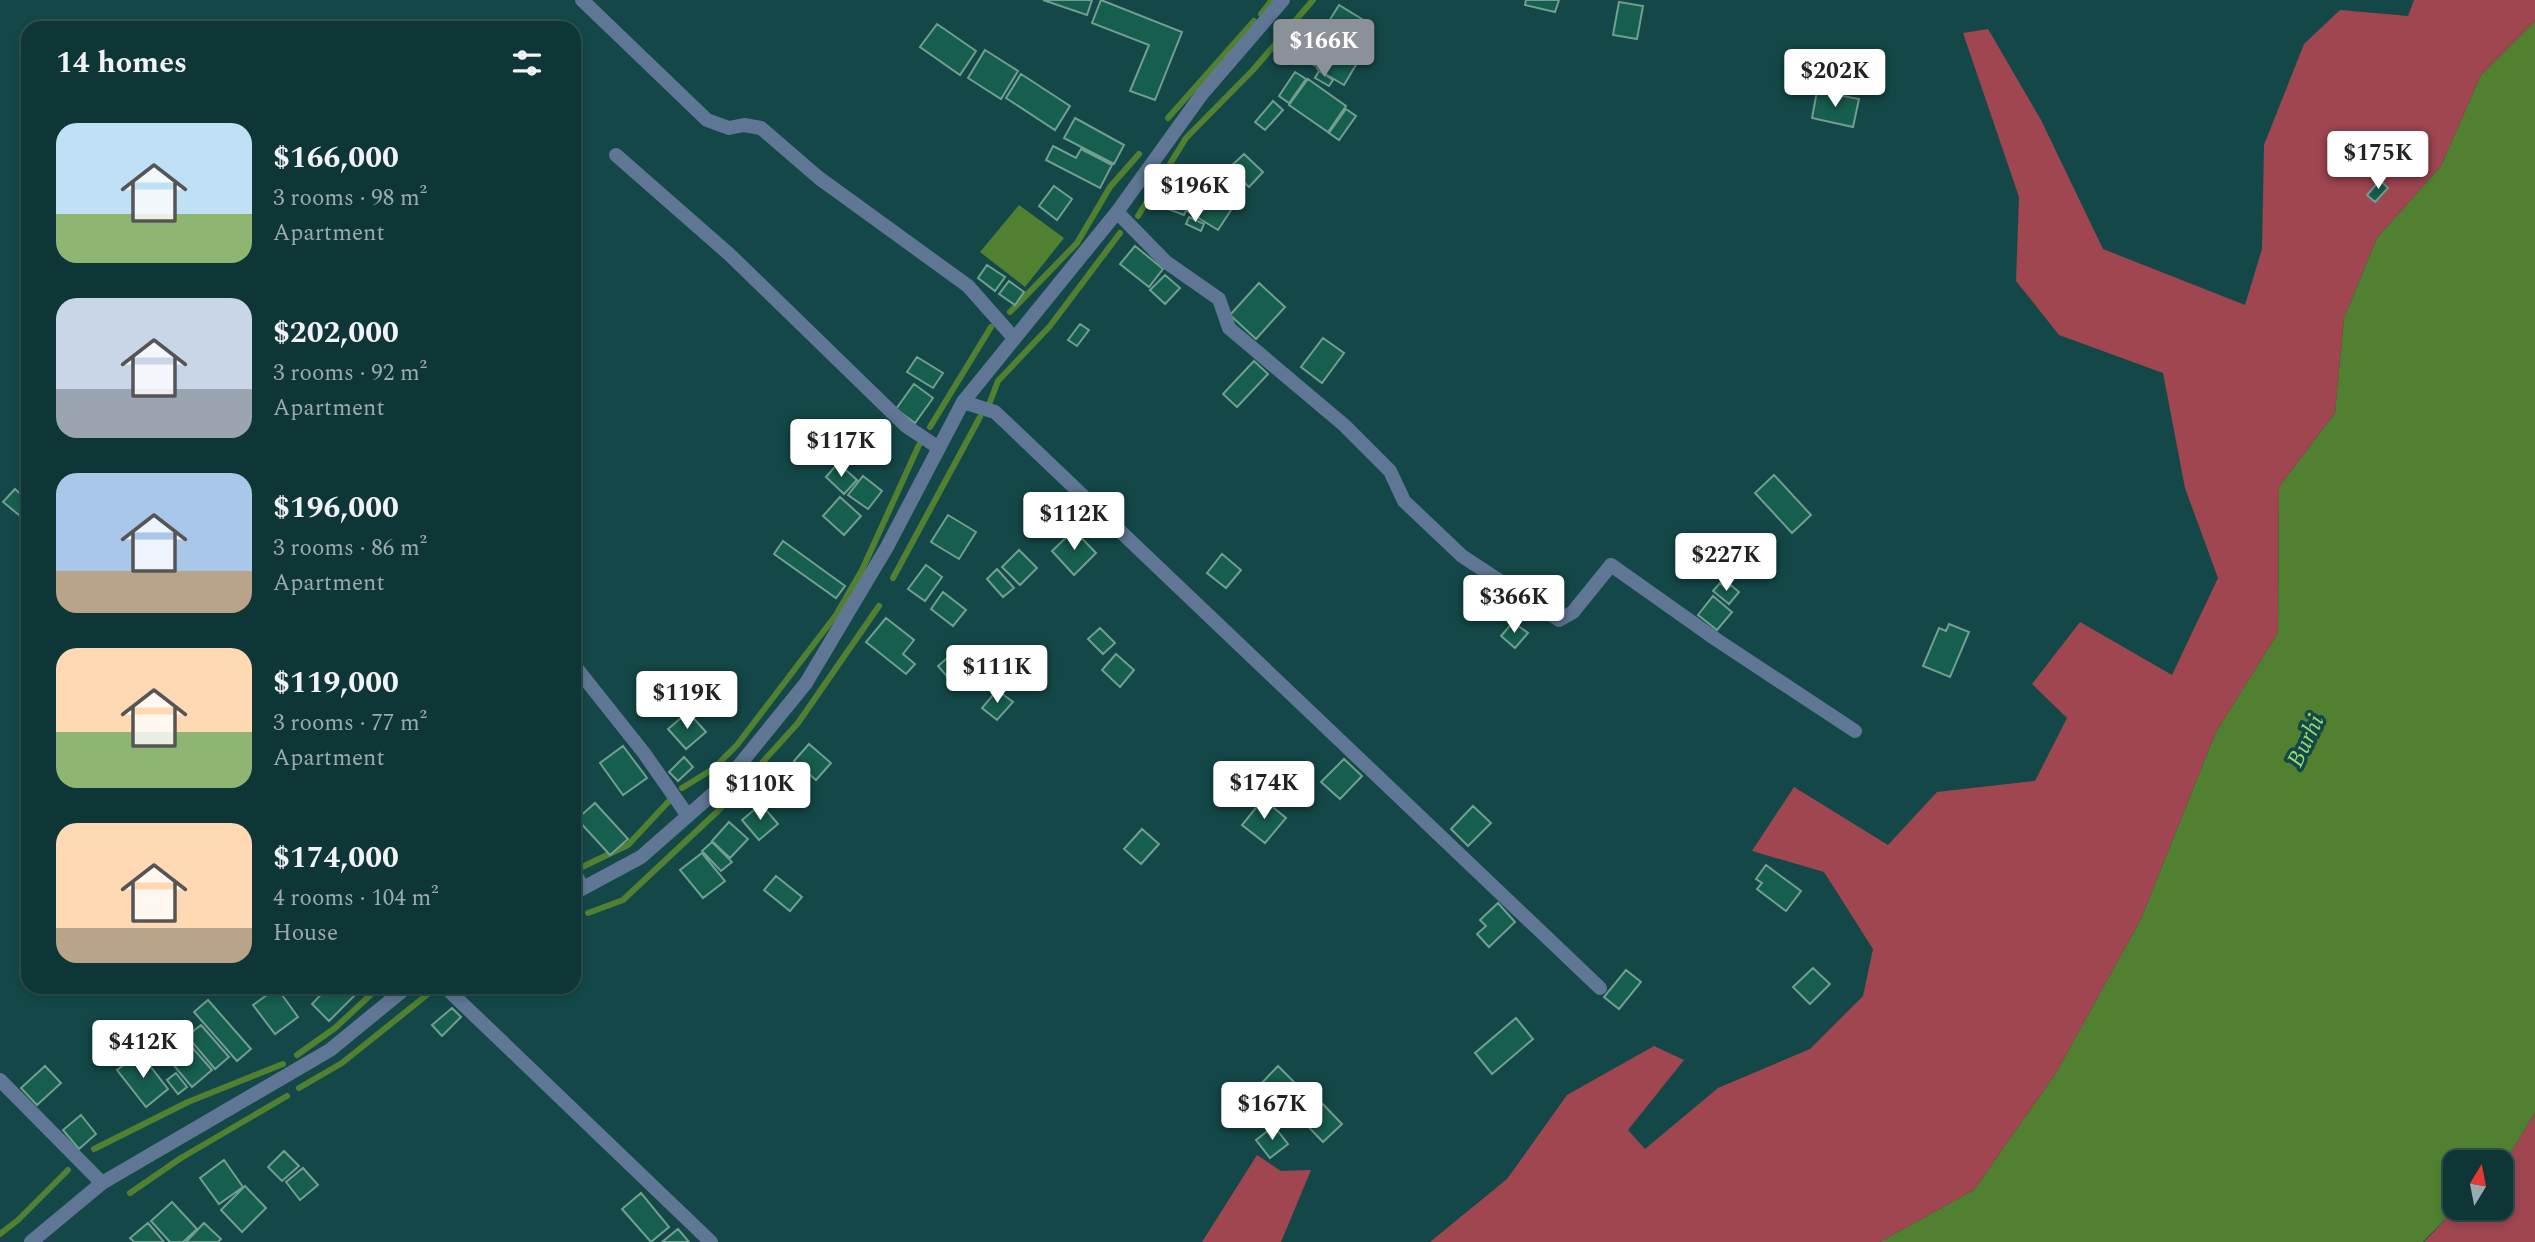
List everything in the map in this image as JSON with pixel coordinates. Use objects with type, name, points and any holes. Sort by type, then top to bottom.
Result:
[{"type":"street","points":[[582,0],[707,120],[729,128],[744,125],[761,128],[819,178],[968,286],[1014,338]]},
{"type":"street","points":[[581,889],[641,857],[724,784],[806,683],[887,547],[963,402],[1116,212],[1202,94],[1283,0]]},
{"type":"street","points":[[616,155],[730,255],[906,426],[939,448]]},
{"type":"street","points":[[1116,212],[1166,262],[1219,299],[1229,328],[1344,425],[1390,471],[1404,500],[1462,556],[1559,620],[1573,612],[1611,565],[1717,640],[1855,731]]},
{"type":"street","points":[[963,402],[995,412],[1600,988]]},
{"type":"street","points":[[581,674],[644,753],[688,816]]},
{"type":"street","points":[[31,1242],[102,1183],[330,1050],[398,994]]},
{"type":"street","points":[[451,994],[711,1242]]},
{"type":"street","points":[[0,1080],[102,1183]]},
{"type":"shaded area","points":[[2414,0],[2535,0],[2535,21],[2481,75],[2441,166],[2377,238],[2344,318],[2335,413],[2279,487],[2278,633],[2216,732],[2141,919],[2056,1073],[1974,1190],[1880,1242],[1430,1242],[1507,1179],[1567,1095],[1654,1046],[1684,1060],[1628,1130],[1645,1149],[1718,1088],[1810,1049],[1863,996],[1873,949],[1824,872],[1752,851],[1794,787],[1888,845],[1937,792],[2035,781],[2067,718],[2032,684],[2080,622],[2172,675],[2218,578],[2185,488],[2163,373],[2059,335],[2016,281],[2019,197],[1963,33],[1988,29],[2041,120],[2103,249],[2245,305],[2262,249],[2264,145],[2304,44],[2340,10],[2408,16]]},
{"type":"shaded area","points":[[2535,1112],[2535,1242],[2424,1242],[2445,1220],[2513,1220],[2512,1150]]},
{"type":"shaded area","points":[[1257,1155],[1281,1171],[1311,1170],[1281,1242],[1202,1242]]},
{"type":"water","name":"Burhi","points":[[2535,21],[2535,1112],[2512,1150],[2443,1150],[2444,1220],[2423,1242],[1880,1242],[1974,1190],[2056,1073],[2141,919],[2216,732],[2278,633],[2279,487],[2335,413],[2344,318],[2377,238],[2441,166],[2481,75]]},
{"type":"water","points":[[1019,205],[1064,238],[1025,287],[980,252]]},
{"type":"building","points":[[1043,0],[1092,0],[1087,15]]},
{"type":"building","points":[[1101,0],[1182,32],[1155,100],[1130,91],[1149,45],[1092,23]]},
{"type":"building","points":[[1526,0],[1559,0],[1555,12],[1525,5]]},
{"type":"building","points":[[1619,2],[1643,6],[1637,39],[1613,35]]},
{"type":"building","points":[[1339,5],[1370,24],[1353,42],[1326,26]]},
{"type":"building","points":[[937,24],[976,51],[960,75],[920,47]]},
{"type":"building","points":[[1336,36],[1359,49],[1352,60],[1357,63],[1344,85],[1317,69]]},
{"type":"building","points":[[1313,49],[1324,56],[1317,67],[1306,60]]},
{"type":"building","points":[[985,50],[1018,71],[1001,99],[968,78]]},
{"type":"building","points":[[1319,71],[1333,80],[1329,86],[1315,78]]},
{"type":"building","points":[[1295,72],[1306,79],[1289,103],[1279,96]]},
{"type":"building","points":[[1021,74],[1070,106],[1055,130],[1006,98]]},
{"type":"building","points":[[1308,79],[1346,106],[1328,132],[1289,105]]},
{"type":"building","points":[[1817,91],[1859,99],[1853,127],[1812,118]]},
{"type":"building","points":[[1273,101],[1283,110],[1265,130],[1255,122]]},
{"type":"building","points":[[1346,109],[1356,116],[1339,140],[1329,133]]},
{"type":"building","points":[[1075,118],[1124,145],[1114,164],[1064,138]]},
{"type":"building","points":[[1053,146],[1076,158],[1081,149],[1112,165],[1100,188],[1046,160]]},
{"type":"building","points":[[1244,154],[1263,172],[1249,187],[1229,168]]},
{"type":"building","points":[[1227,176],[1243,188],[1232,204],[1216,192]]},
{"type":"building","points":[[2380,180],[2388,188],[2375,202],[2367,195]]},
{"type":"building","points":[[1054,186],[1072,199],[1057,220],[1039,206]]},
{"type":"building","points":[[1203,188],[1233,207],[1218,230],[1187,211]]},
{"type":"building","points":[[1171,194],[1190,202],[1184,215],[1165,208]]},
{"type":"building","points":[[1189,217],[1204,224],[1201,231],[1186,224]]},
{"type":"building","points":[[1135,246],[1163,269],[1149,287],[1120,264]]},
{"type":"building","points":[[987,265],[1005,277],[995,291],[978,278]]},
{"type":"building","points":[[1165,275],[1180,288],[1165,304],[1150,290]]},
{"type":"building","points":[[1009,281],[1024,292],[1015,305],[999,294]]},
{"type":"building","points":[[1259,283],[1285,307],[1256,339],[1230,315]]},
{"type":"building","points":[[1080,324],[1089,330],[1077,346],[1068,340]]},
{"type":"building","points":[[1323,338],[1344,353],[1322,383],[1301,367]]},
{"type":"building","points":[[917,357],[943,373],[933,388],[907,372]]},
{"type":"building","points":[[1254,361],[1268,374],[1237,407],[1223,394]]},
{"type":"building","points":[[914,384],[933,398],[915,423],[896,409]]},
{"type":"building","points":[[838,463],[857,480],[844,494],[826,477]]},
{"type":"building","points":[[1774,475],[1811,515],[1792,533],[1755,493]]},
{"type":"building","points":[[863,476],[882,491],[868,509],[848,495]]},
{"type":"building","points":[[15,489],[21,495],[19,515],[3,502]]},
{"type":"building","points":[[840,497],[861,516],[844,535],[823,516]]},
{"type":"building","points":[[948,515],[976,532],[959,559],[931,542]]},
{"type":"building","points":[[1074,530],[1096,553],[1074,575],[1052,551]]},
{"type":"building","points":[[783,541],[845,586],[836,598],[774,554]]},
{"type":"building","points":[[1019,550],[1037,568],[1020,585],[1002,567]]},
{"type":"building","points":[[1222,554],[1241,570],[1226,588],[1207,573]]},
{"type":"building","points":[[926,565],[942,577],[925,601],[908,589]]},
{"type":"building","points":[[997,569],[1014,588],[1003,597],[987,579]]},
{"type":"building","points":[[1720,583],[1727,589],[1731,585],[1739,592],[1729,604],[1713,591]]},
{"type":"building","points":[[943,592],[966,610],[953,626],[931,609]]},
{"type":"building","points":[[1713,596],[1732,612],[1717,630],[1698,615]]},
{"type":"building","points":[[886,618],[914,640],[903,654],[915,664],[906,674],[866,642]]},
{"type":"building","points":[[1513,622],[1528,633],[1515,648],[1501,636]]},
{"type":"building","points":[[1949,624],[1969,632],[1950,677],[1923,666],[1939,628],[1946,631]]},
{"type":"building","points":[[1100,628],[1115,643],[1103,654],[1088,639]]},
{"type":"building","points":[[960,647],[981,671],[959,690],[938,666]]},
{"type":"building","points":[[1116,654],[1134,670],[1120,687],[1102,670]]},
{"type":"building","points":[[997,690],[1013,702],[997,720],[982,708]]},
{"type":"building","points":[[688,712],[706,732],[686,749],[668,729]]},
{"type":"building","points":[[809,744],[831,763],[816,780],[794,761]]},
{"type":"building","points":[[623,746],[647,778],[623,795],[600,763]]},
{"type":"building","points":[[684,757],[693,767],[678,781],[669,772]]},
{"type":"building","points":[[1344,759],[1362,776],[1340,799],[1321,782]]},
{"type":"building","points":[[1263,799],[1286,818],[1265,843],[1242,825]]},
{"type":"building","points":[[595,803],[628,839],[610,855],[581,823],[581,815]]},
{"type":"building","points":[[761,804],[778,824],[759,840],[742,820]]},
{"type":"building","points":[[1473,806],[1491,823],[1468,846],[1451,829]]},
{"type":"building","points":[[729,822],[748,839],[730,858],[712,841]]},
{"type":"building","points":[[1142,829],[1159,844],[1141,864],[1124,849]]},
{"type":"building","points":[[712,842],[732,862],[721,871],[702,851]]},
{"type":"building","points":[[702,853],[725,881],[703,898],[680,870]]},
{"type":"building","points":[[1766,865],[1801,891],[1786,911],[1757,889],[1762,883],[1756,879]]},
{"type":"building","points":[[776,876],[802,897],[790,911],[764,890]]},
{"type":"building","points":[[1498,903],[1515,922],[1489,947],[1477,934],[1486,926],[1480,920]]},
{"type":"building","points":[[1813,968],[1830,984],[1810,1004],[1793,987]]},
{"type":"building","points":[[1626,970],[1641,982],[1619,1009],[1604,997]]},
{"type":"building","points":[[269,994],[281,994],[298,1017],[275,1034],[253,1005]]},
{"type":"building","points":[[321,994],[356,994],[329,1021],[312,1004]]},
{"type":"building","points":[[208,1000],[251,1049],[237,1061],[194,1012]]},
{"type":"building","points":[[452,1008],[461,1017],[442,1036],[432,1025]]},
{"type":"building","points":[[1516,1018],[1533,1039],[1492,1074],[1475,1053]]},
{"type":"building","points":[[201,1025],[229,1057],[215,1069],[187,1036]]},
{"type":"building","points":[[190,1045],[212,1070],[192,1087],[171,1062]]},
{"type":"building","points":[[140,1053],[168,1089],[146,1107],[117,1070]]},
{"type":"building","points":[[45,1066],[61,1083],[37,1105],[21,1088]]},
{"type":"building","points":[[1278,1066],[1303,1091],[1283,1112],[1257,1088]]},
{"type":"building","points":[[176,1073],[187,1087],[178,1094],[167,1080]]},
{"type":"building","points":[[1316,1097],[1342,1124],[1323,1142],[1297,1115]]},
{"type":"building","points":[[81,1115],[96,1134],[79,1149],[63,1130]]},
{"type":"building","points":[[1274,1126],[1288,1144],[1270,1158],[1256,1140]]},
{"type":"building","points":[[284,1151],[299,1166],[282,1181],[268,1167]]},
{"type":"building","points":[[224,1160],[243,1187],[219,1204],[200,1178]]},
{"type":"building","points":[[303,1168],[318,1185],[300,1200],[286,1182]]},
{"type":"building","points":[[245,1186],[266,1208],[242,1232],[221,1210]]},
{"type":"building","points":[[641,1193],[669,1227],[651,1242],[622,1209]]},
{"type":"building","points":[[172,1202],[197,1229],[183,1242],[170,1242],[151,1221]]},
{"type":"building","points":[[148,1223],[164,1242],[134,1242],[130,1238]]},
{"type":"building","points":[[204,1223],[221,1239],[218,1242],[186,1242]]},
{"type":"building","points":[[678,1229],[689,1242],[662,1242]]},
{"type":"waterway","points":[[1261,14],[1272,0]]},
{"type":"waterway","points":[[1138,216],[1186,138],[1253,70],[1313,0]]},
{"type":"waterway","points":[[1168,118],[1254,21]]},
{"type":"waterway","points":[[1010,312],[1077,243],[1110,187],[1139,154]]},
{"type":"waterway","points":[[990,402],[998,381],[1050,326],[1120,233]]},
{"type":"waterway","points":[[930,427],[991,327]]},
{"type":"waterway","points":[[893,578],[980,417]]},
{"type":"waterway","points":[[682,788],[713,769],[737,745],[836,615],[862,570],[919,445]]},
{"type":"waterway","points":[[588,913],[623,900],[719,810],[798,723],[879,606]]},
{"type":"waterway","points":[[581,868],[628,845],[669,801]]},
{"type":"waterway","points":[[297,1055],[335,1028],[371,994]]},
{"type":"waterway","points":[[299,1088],[342,1063],[428,994]]},
{"type":"waterway","points":[[94,1149],[188,1102],[283,1064]]},
{"type":"waterway","points":[[130,1193],[181,1158],[287,1096]]},
{"type":"waterway","points":[[0,1234],[18,1220],[68,1170]]}]
